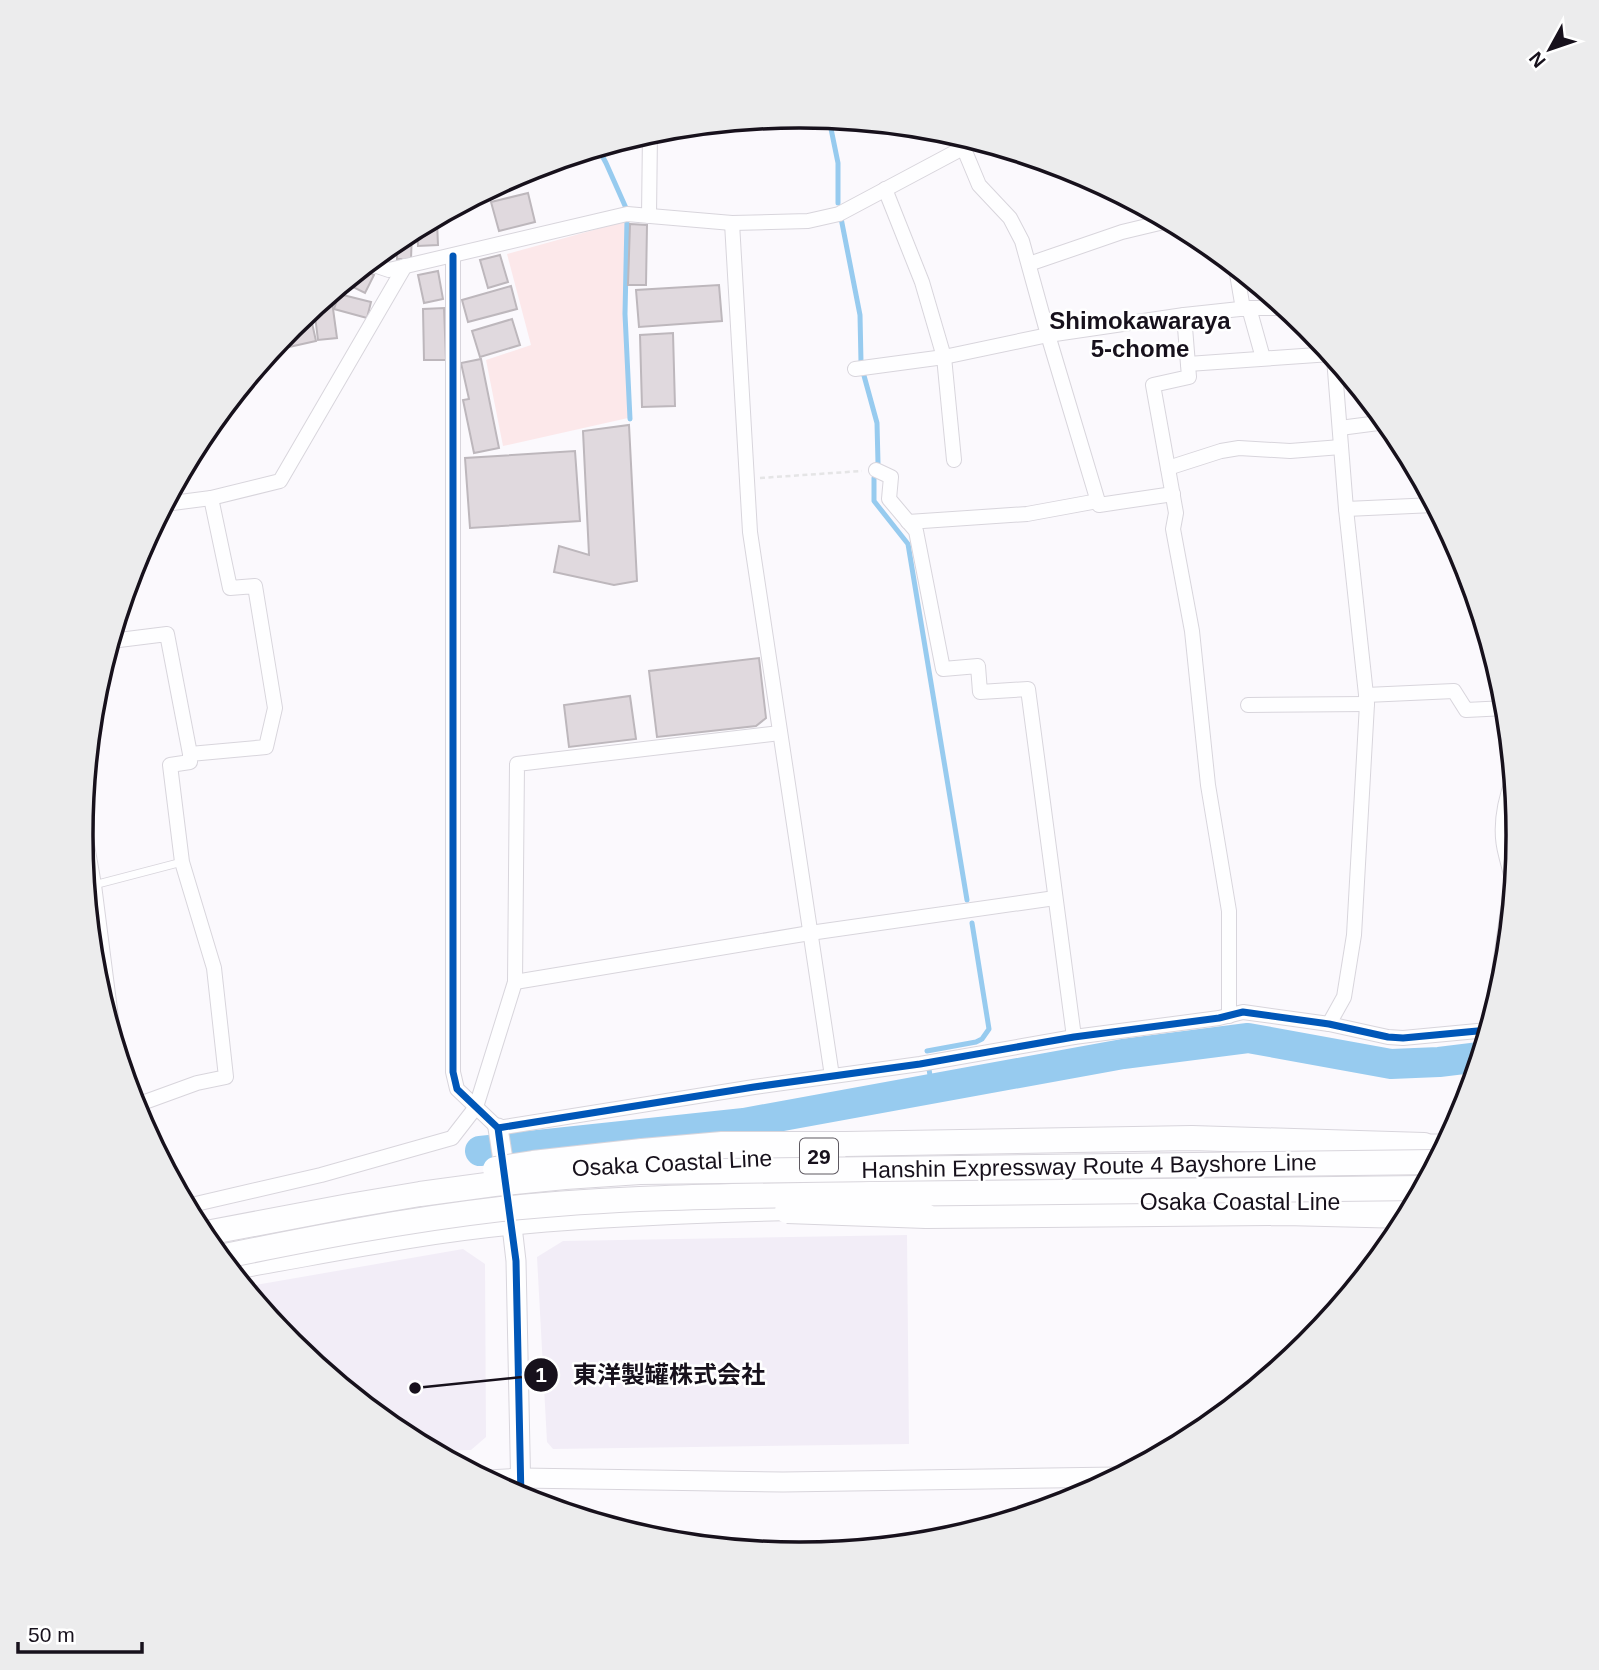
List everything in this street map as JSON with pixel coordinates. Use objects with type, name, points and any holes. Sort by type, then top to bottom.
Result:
[{"type":"highway","points":[[213,1230],[433,1179],[533,1163],[722,1144],[1192,1138],[1432,1151]]},
{"type":"highway","name":"Hanshin Expressway Route 4 Bayshore Line","points":[[214,1230],[420,1194],[494,1184],[640,1172],[1431,1151]]},
{"type":"highway","name":"Hanshin Expressway Route 4 Bayshore Line","points":[[232,1255],[354,1231],[500,1209],[640,1199],[1412,1188]]},
{"type":"highway","points":[[354,1231],[620,1210],[723,1209],[926,1216],[1285,1213],[1395,1216]]},
{"type":"main road","name":"Osaka Coastal Line","points":[[213,1229],[341,1195],[505,1174],[681,1159],[1431,1151]]},
{"type":"main road","name":"Osaka Coastal Line","points":[[241,1267],[354,1246],[512,1224],[662,1213],[929,1205],[1404,1201]]},
{"type":"street","points":[[649,216],[650,145]]},
{"type":"street","points":[[380,267],[389,270],[405,267],[627,214],[732,223],[808,221],[839,214],[964,148]]},
{"type":"street","points":[[971,150],[979,185],[1010,218],[1022,241],[1099,505],[1173,494]]},
{"type":"street","points":[[885,190],[922,282],[944,357],[954,460]]},
{"type":"street","points":[[732,223],[750,532],[832,1076]]},
{"type":"street","points":[[1028,264],[1122,232],[1155,224]]},
{"type":"street","points":[[453,256],[453,1072],[457,1089],[498,1128],[516,1261],[521,1484]]},
{"type":"street","points":[[176,503],[211,498],[280,481],[405,267]]},
{"type":"street","points":[[1240,282],[1263,358]]},
{"type":"street","points":[[855,369],[944,357],[1048,335],[1184,315],[1269,308]]},
{"type":"street","points":[[1184,315],[1189,377],[1153,385],[1176,513],[1173,529],[1192,631],[1208,785],[1229,911],[1229,1016]]},
{"type":"street","points":[[1188,364],[1319,356]]},
{"type":"street","points":[[1329,1024],[1344,997],[1354,935],[1367,700],[1334,373]]},
{"type":"street","points":[[1340,428],[1374,424]]},
{"type":"street","points":[[1168,468],[1239,448],[1290,451],[1341,447]]},
{"type":"street","points":[[876,470],[891,477],[889,499],[916,531],[943,669],[978,666],[980,692],[1028,689],[1074,1037]]},
{"type":"street","points":[[190,754],[266,747],[275,708],[254,586],[230,588],[211,498]]},
{"type":"street","points":[[908,522],[1027,514],[1098,501]]},
{"type":"street","points":[[1346,509],[1424,505]]},
{"type":"street","points":[[121,640],[167,634],[190,754],[190,762],[170,765],[183,862],[214,968],[226,1077],[197,1083],[146,1102]]},
{"type":"street","points":[[1248,705],[1367,700],[1454,691],[1466,710],[1495,709]]},
{"type":"street","points":[[197,1204],[321,1175],[452,1138],[476,1107],[515,982],[517,764],[780,733]]},
{"type":"street","points":[[1505,804],[1502,829],[1506,837]]},
{"type":"street","points":[[515,982],[810,933],[1055,898]]},
{"type":"street","points":[[498,1128],[1243,1012],[1329,1024],[1388,1037],[1478,1031]]},
{"type":"street","points":[[529,1488],[1094,1477]]},
{"type":"lane","points":[[95,889],[183,862]]},
{"type":"path","points":[[747,478],[876,470]]},
{"type":"shaded area","points":[[626,221],[623,303],[628,418],[503,446],[486,360],[531,345],[507,254]]},
{"type":"shaded area","points":[[907,1235],[909,1444],[553,1449],[547,1442],[537,1257],[563,1241]]},
{"type":"shaded area","points":[[463,1249],[485,1264],[486,1437],[471,1450],[453,1450],[407,1423],[369,1396],[334,1366],[300,1335],[255,1285]]},
{"type":"building","points":[[528,193],[535,222],[499,231],[491,202]]},
{"type":"building","points":[[630,224],[647,225],[646,285],[628,285]]},
{"type":"building","points":[[437,228],[438,245],[418,246],[418,240]]},
{"type":"building","points":[[412,244],[411,259],[397,259],[397,254]]},
{"type":"building","points":[[500,255],[508,282],[488,288],[480,260]]},
{"type":"building","points":[[438,271],[443,299],[424,303],[418,275]]},
{"type":"building","points":[[370,273],[374,275],[365,293],[354,287]]},
{"type":"building","points":[[719,285],[722,321],[639,327],[636,290]]},
{"type":"building","points":[[511,286],[517,309],[468,322],[462,300]]},
{"type":"building","points":[[344,295],[371,302],[367,318],[334,309],[336,302]]},
{"type":"building","points":[[333,305],[337,338],[318,340],[316,321]]},
{"type":"building","points":[[444,308],[446,360],[424,360],[423,309]]},
{"type":"building","points":[[512,319],[520,345],[480,357],[472,331]]},
{"type":"building","points":[[312,324],[316,341],[289,347],[300,335]]},
{"type":"building","points":[[673,333],[675,406],[642,407],[640,335]]},
{"type":"building","points":[[481,359],[499,448],[474,453],[463,400],[469,399],[461,363]]},
{"type":"building","points":[[629,425],[637,581],[614,585],[554,572],[559,546],[589,555],[583,431]]},
{"type":"building","points":[[575,451],[580,521],[470,528],[465,458]]},
{"type":"building","points":[[759,658],[766,718],[756,726],[657,737],[649,671]]},
{"type":"building","points":[[630,696],[636,739],[569,747],[564,705]]},
{"type":"waterway","points":[[831,129],[838,163],[838,203]]},
{"type":"waterway","points":[[603,157],[626,208]]},
{"type":"waterway","points":[[841,218],[860,315],[861,362]]},
{"type":"waterway","points":[[627,220],[625,314],[630,419]]},
{"type":"waterway","points":[[863,372],[877,423],[878,463]]},
{"type":"waterway","points":[[874,478],[874,501],[908,544],[967,900]]},
{"type":"waterway","points":[[927,1051],[976,1042],[982,1039],[989,1029],[972,923]]},
{"type":"waterway","points":[[480,1151],[744,1123],[1123,1054],[1248,1038],[1391,1064],[1470,1058]]},
{"type":"waterway","points":[[929,1069],[932,1089]]},
{"type":"cycle path","points":[[453,256],[453,1072],[457,1089],[498,1128],[516,1261],[521,1484]]},
{"type":"cycle path","points":[[498,1128],[754,1087],[920,1064],[1074,1037],[1219,1018],[1243,1012],[1329,1024],[1388,1037],[1478,1031]]},
{"type":"place","name":"東洋製罐株式会社","points":[[415,1388]]},
{"type":"district","name":"Shimokawaraya 5-chome","points":[[1140,334]]}]
